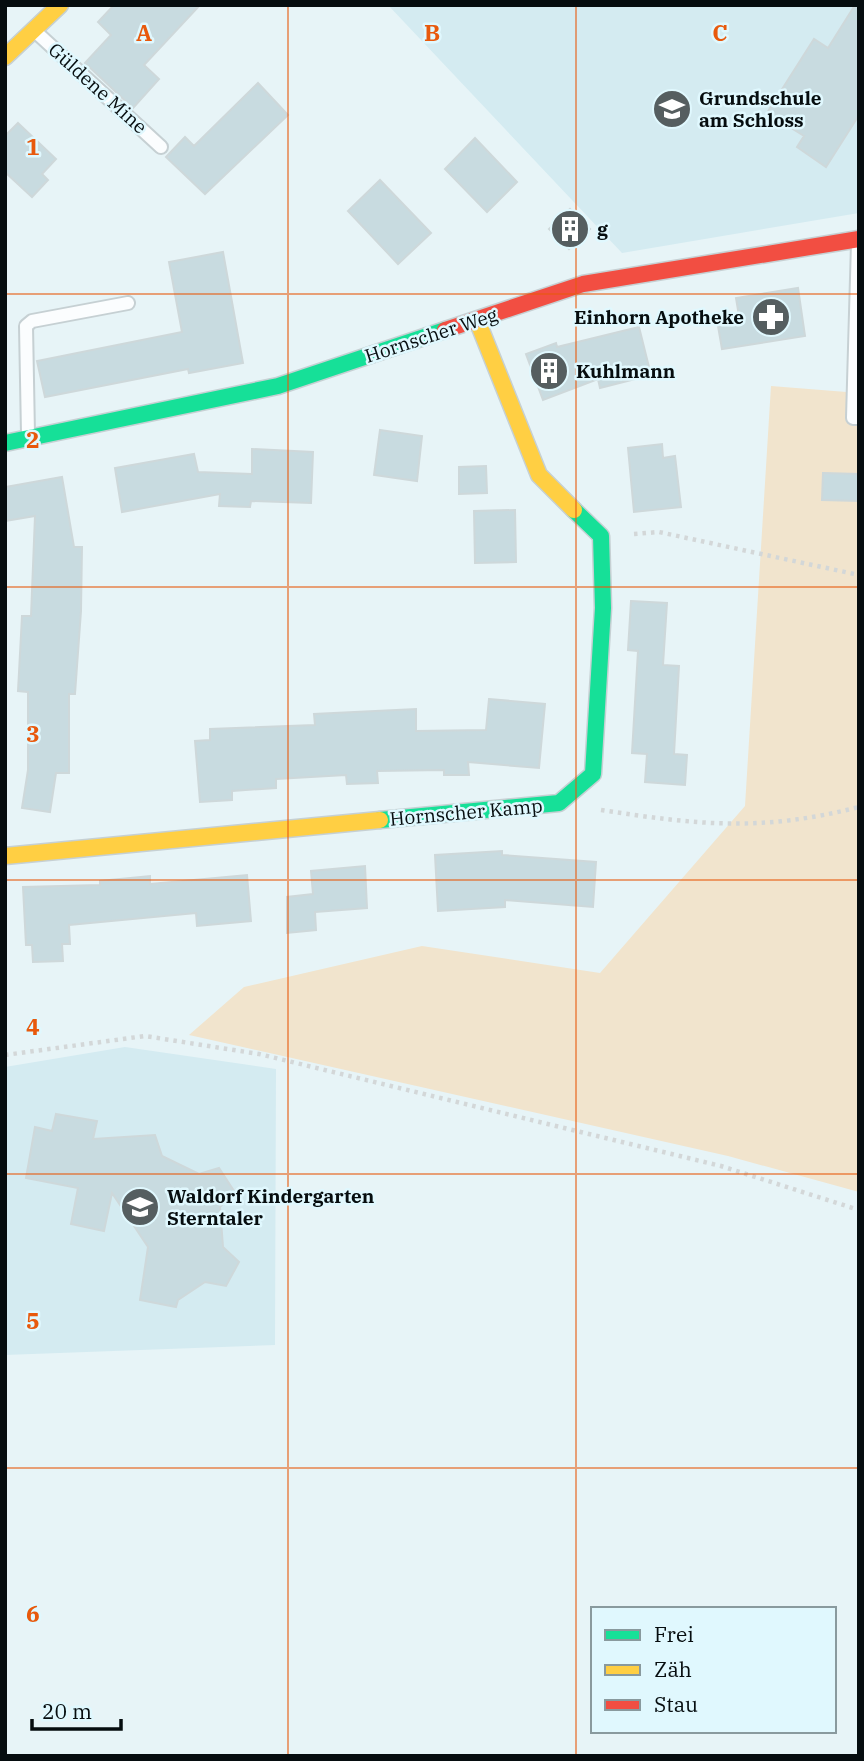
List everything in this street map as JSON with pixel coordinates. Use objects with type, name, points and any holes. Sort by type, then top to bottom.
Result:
[{"type":"street","name":"Güldene Mine","points":[[5,58],[60,5]]},
{"type":"street","name":"Hornscher Weg","points":[[5,443],[278,386],[583,284],[859,239]]},
{"type":"street","points":[[477,320],[539,475],[601,536]]},
{"type":"street","name":"Hornscher Kamp","points":[[5,856],[559,803],[593,774],[603,608],[601,536]]},
{"type":"lane","name":"Güldene Mine","points":[[34,30],[161,146]]},
{"type":"lane","points":[[859,239],[853,418],[859,418]]},
{"type":"lane","points":[[28,438],[26,327],[32,321],[128,303]]},
{"type":"path","points":[[601,536],[659,531],[859,575]]},
{"type":"path","points":[[559,803],[696,824],[749,826],[815,818],[859,807]]},
{"type":"path","points":[[5,1055],[145,1036],[259,1054],[722,1166],[859,1210]]},
{"type":"shaded area","name":"Grundschule am Schloss","points":[[388,5],[859,5],[859,213],[622,253]]},
{"type":"shaded area","points":[[771,386],[859,393],[859,1192],[728,1156],[189,1035],[244,987],[422,946],[600,973],[745,806]]},
{"type":"shaded area","name":"Waldorf Kindergarten Sterntaler","points":[[125,1047],[276,1069],[275,1345],[5,1355],[5,1067]]},
{"type":"building","points":[[114,5],[200,5],[144,65],[159,79],[133,108],[85,63],[111,35],[98,22]]},
{"type":"building","points":[[855,5],[859,5],[859,115],[826,167],[797,147],[804,136],[767,113],[814,39],[828,48]]},
{"type":"building","points":[[258,83],[288,115],[205,194],[166,157],[185,137],[194,146]]},
{"type":"building","points":[[18,123],[56,159],[42,174],[48,180],[32,197],[5,172],[5,136]]},
{"type":"building","points":[[475,138],[517,182],[487,212],[445,169]]},
{"type":"building","points":[[380,180],[431,233],[398,264],[348,211]]},
{"type":"building","name":"g","points":[[570,209],[590,229],[569,249],[549,229]]},
{"type":"building","points":[[223,252],[243,363],[189,373],[188,369],[45,397],[37,361],[182,332],[169,262]]},
{"type":"building","name":"Einhorn Apotheke","points":[[798,288],[805,336],[722,349],[718,326],[740,322],[736,298]]},
{"type":"building","points":[[639,327],[651,375],[600,388],[598,379],[543,400],[526,354],[556,343],[557,347]]},
{"type":"building","points":[[380,430],[422,436],[417,481],[374,475]]},
{"type":"building","points":[[662,444],[663,458],[675,456],[681,507],[634,512],[628,448]]},
{"type":"building","points":[[252,449],[313,452],[311,503],[251,501],[250,507],[219,506],[220,494],[122,512],[115,468],[194,454],[198,472],[252,474]]},
{"type":"building","points":[[486,466],[487,493],[459,494],[459,467]]},
{"type":"building","points":[[823,473],[859,474],[859,501],[822,500]]},
{"type":"building","points":[[62,477],[74,547],[82,547],[81,611],[75,694],[69,694],[69,773],[56,773],[50,812],[22,808],[28,770],[28,692],[18,691],[22,616],[31,616],[35,516],[5,521],[5,487]]},
{"type":"building","points":[[515,510],[516,562],[475,563],[474,511]]},
{"type":"building","points":[[631,601],[667,603],[663,665],[679,666],[674,754],[687,755],[685,785],[645,782],[647,754],[632,753],[638,651],[628,650]]},
{"type":"building","points":[[489,699],[545,704],[539,768],[468,762],[469,775],[444,775],[444,770],[377,771],[378,783],[347,784],[346,775],[276,779],[276,788],[232,791],[232,800],[200,802],[195,741],[210,740],[210,729],[315,725],[314,714],[416,709],[416,731],[486,730]]},
{"type":"building","points":[[502,851],[502,855],[596,862],[593,907],[505,900],[505,907],[438,911],[435,855]]},
{"type":"building","points":[[365,866],[367,908],[315,912],[316,930],[287,933],[287,897],[313,894],[311,871]]},
{"type":"building","points":[[247,875],[251,921],[197,926],[196,913],[69,925],[70,944],[62,944],[63,961],[33,962],[32,945],[26,945],[23,887],[100,885],[100,881],[150,876],[150,884]]},
{"type":"building","name":"Waldorf Kindergarten Sterntaler","points":[[56,1114],[97,1121],[93,1139],[155,1135],[162,1156],[199,1174],[219,1168],[234,1191],[220,1207],[223,1247],[239,1262],[226,1286],[205,1282],[178,1300],[176,1307],[140,1300],[148,1247],[112,1193],[104,1231],[71,1224],[78,1188],[26,1178],[35,1127],[52,1131]]},
{"type":"traffic: fast","points":[[5,443],[278,386],[445,330]]},
{"type":"traffic: fast","points":[[380,820],[559,803],[593,774],[603,608],[601,536],[574,510]]},
{"type":"traffic: slow","points":[[5,57],[60,5]]},
{"type":"traffic: slow","points":[[477,320],[539,475],[574,510]]},
{"type":"traffic: slow","points":[[5,856],[380,820]]},
{"type":"traffic: jam","points":[[445,330],[583,284],[859,239]]},
{"type":"place","name":"Grundschule am Schloss","points":[[672,109]]},
{"type":"place","name":"g","points":[[570,229]]},
{"type":"place","name":"Einhorn Apotheke","points":[[771,317]]},
{"type":"place","name":"Kuhlmann","points":[[549,371]]},
{"type":"place","name":"Waldorf Kindergarten Sterntaler","points":[[140,1207]]}]
